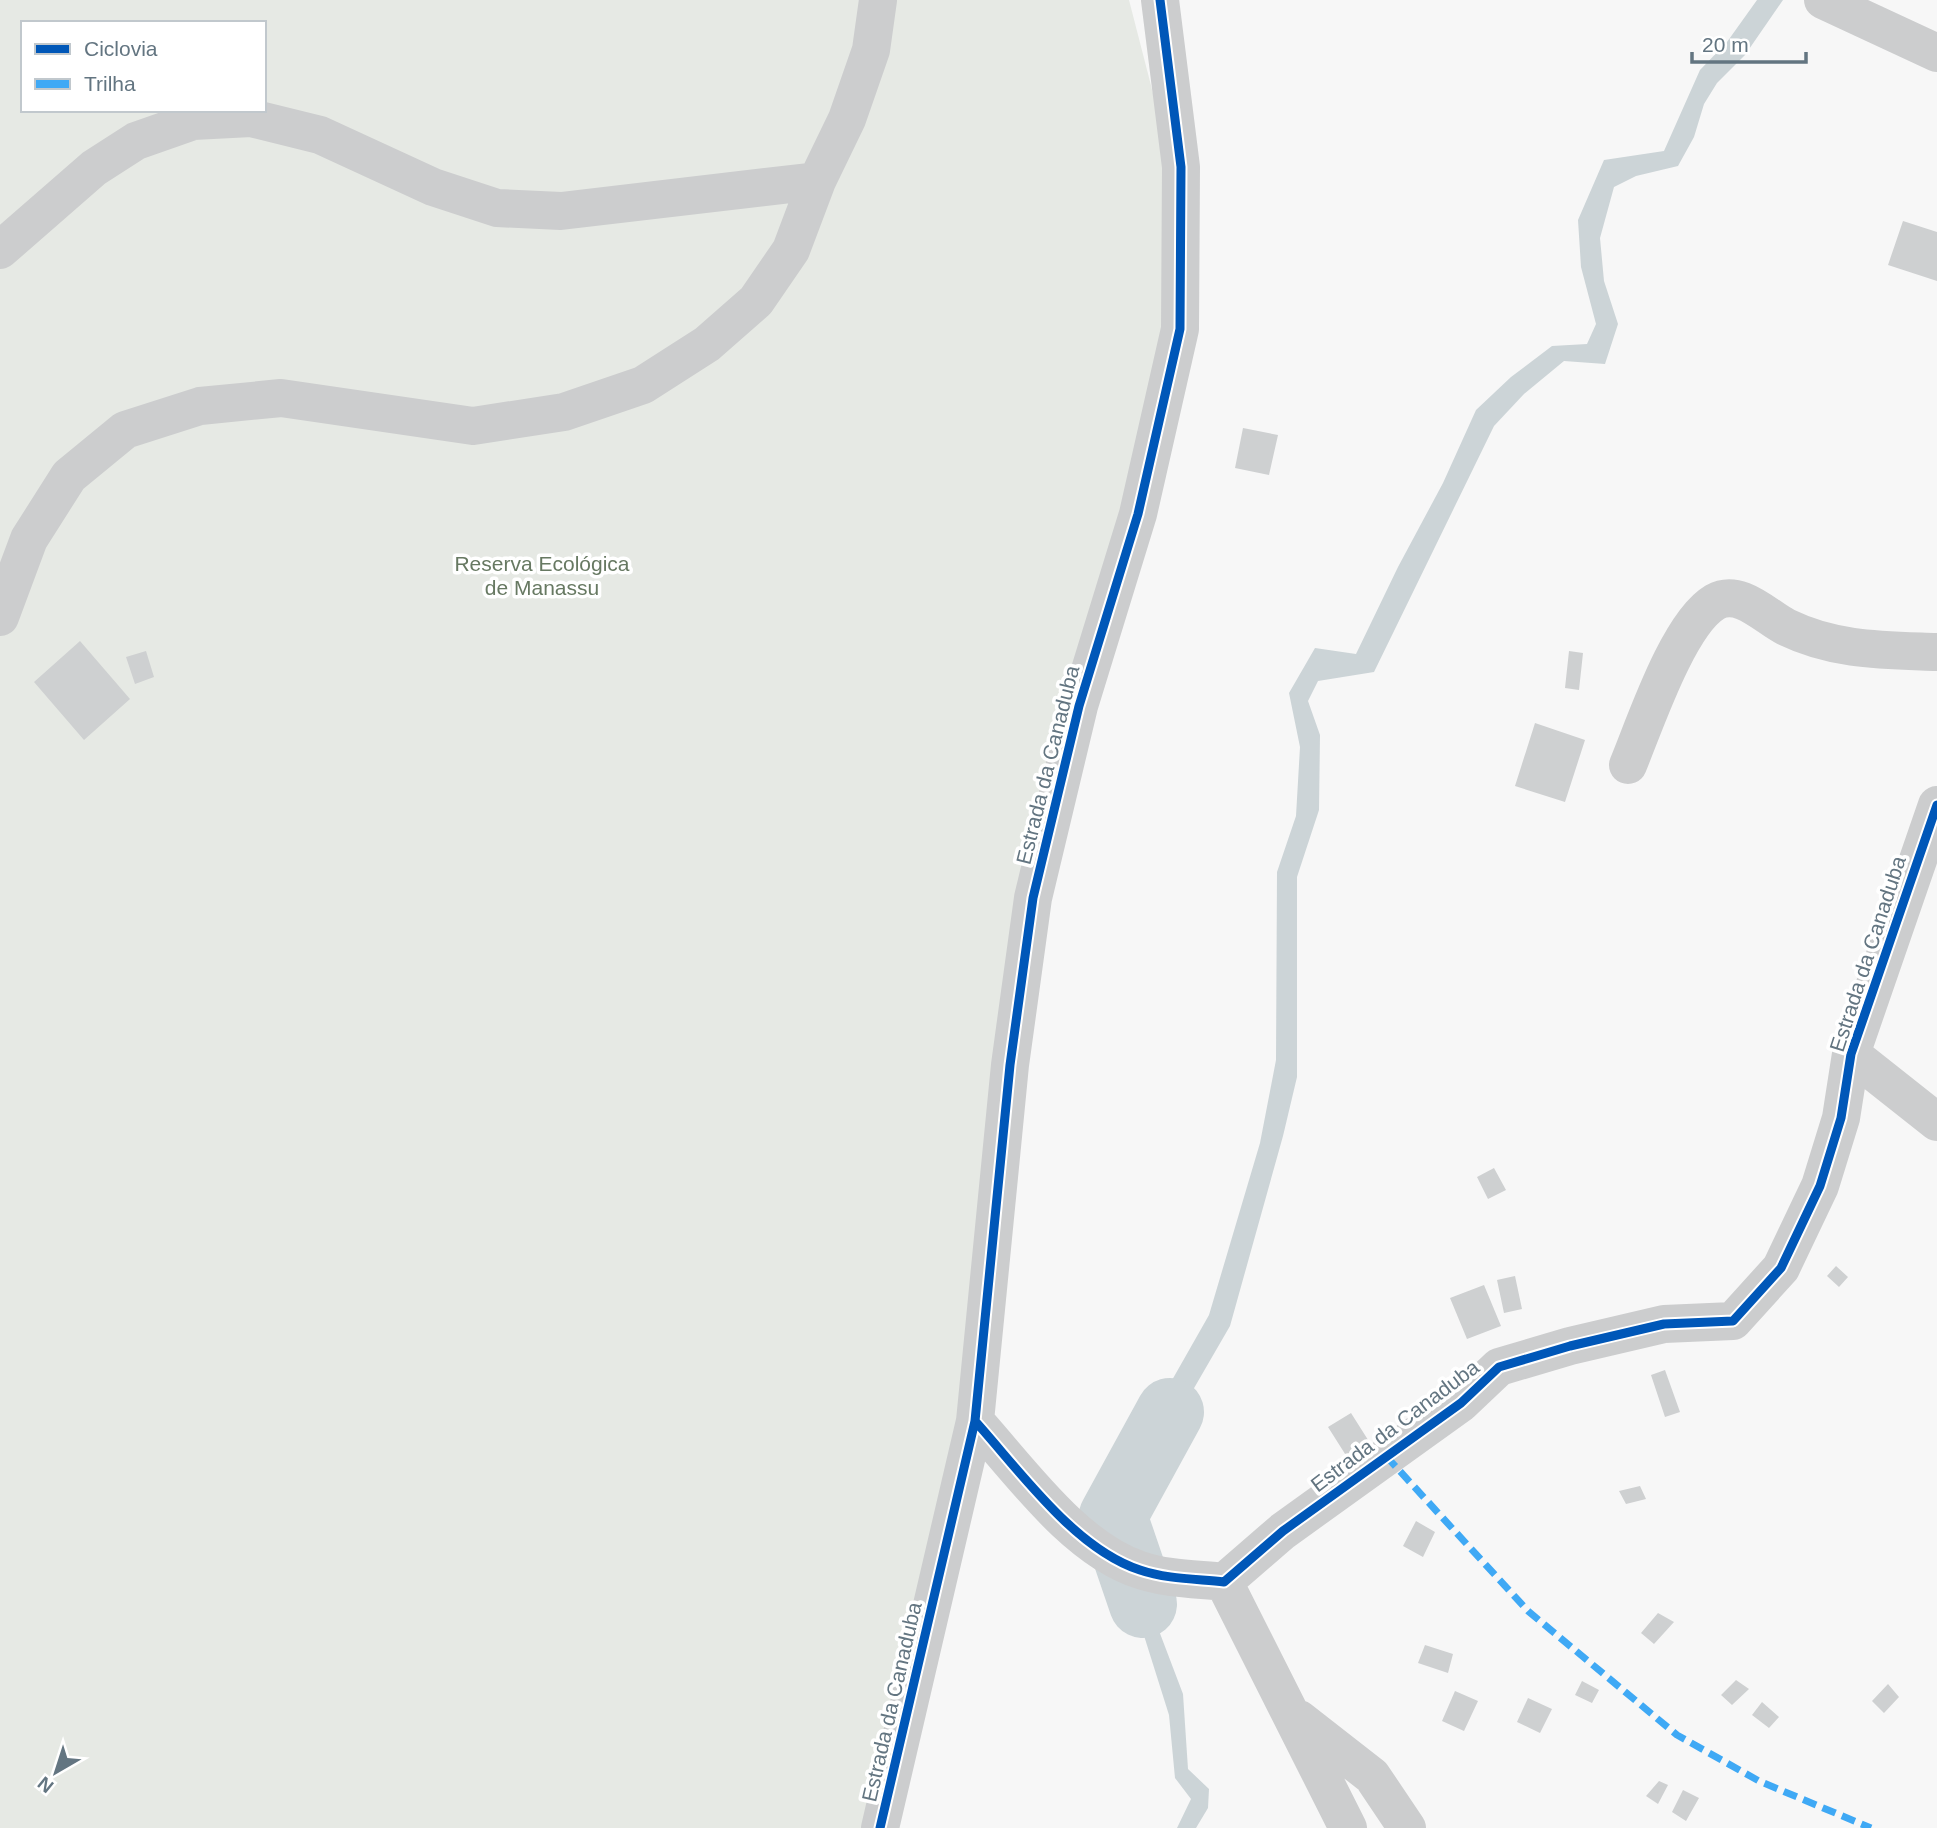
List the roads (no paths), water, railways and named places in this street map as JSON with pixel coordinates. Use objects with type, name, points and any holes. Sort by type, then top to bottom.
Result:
[{"type":"street","points":[[0,617],[29,539],[69,475],[125,430],[200,406],[281,398],[473,426],[564,412],[643,384],[707,344],[756,301],[791,250],[817,181],[847,119],[871,50],[878,0]]},
{"type":"street","name":"Estrada da Canaduba","points":[[880,1828],[975,1421],[1010,1065],[1033,898],[1079,706],[1138,514],[1180,329],[1181,167],[1160,0]]},
{"type":"street","points":[[1823,0],[1937,53]]},
{"type":"street","points":[[0,250],[94,168],[136,141],[193,121],[250,118],[320,135],[433,187],[497,208],[561,211],[817,181]]},
{"type":"street","points":[[1628,765],[1683,640],[1701,614],[1717,601],[1738,599],[1761,609],[1783,626],[1847,648],[1937,652]]},
{"type":"street","name":"Estrada da Canaduba","points":[[1224,1582],[1283,1531],[1461,1403],[1499,1367],[1570,1346],[1664,1324],[1733,1321],[1781,1268],[1820,1186],[1842,1118],[1851,1054],[1937,805]]},
{"type":"street","points":[[1851,1054],[1937,1122]]},
{"type":"street","points":[[975,1421],[1073,1531],[1115,1561],[1158,1574],[1224,1582],[1348,1828]]},
{"type":"street","points":[[1292,1713],[1372,1776],[1407,1828]]},
{"type":"waterway","points":[[1143,1604],[1113,1516],[1170,1412]]},
{"type":"park label","name":"Reserva Ecológica de Manassu","points":[[542,576]]}]
